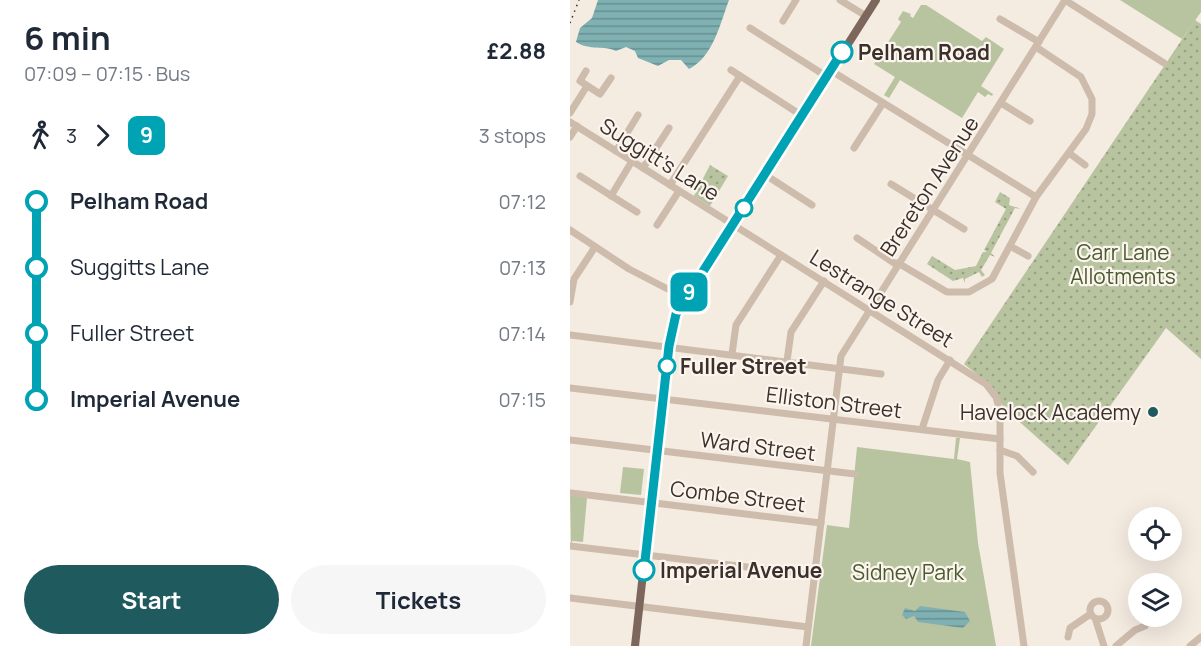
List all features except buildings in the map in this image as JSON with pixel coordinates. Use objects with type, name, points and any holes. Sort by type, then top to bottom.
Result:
[{"type":"main road","points":[[635,646],[669,346],[676,314],[876,0]]},
{"type":"street","points":[[783,21],[796,0]]},
{"type":"street","points":[[840,0],[866,16]]},
{"type":"street","points":[[1065,0],[1164,63]]},
{"type":"street","name":"Brereton Avenue","points":[[806,646],[841,356],[969,156],[1065,0]]},
{"type":"street","points":[[857,238],[947,292],[969,292],[992,279],[1036,197],[1086,129],[1092,114],[1092,99],[1081,77],[1000,19]]},
{"type":"street","points":[[750,28],[883,103],[1036,197]]},
{"type":"street","points":[[731,70],[801,115]]},
{"type":"street","points":[[586,71],[580,81],[600,94],[611,78]]},
{"type":"street","points":[[670,185],[740,76]]},
{"type":"street","points":[[570,113],[587,86]]},
{"type":"street","points":[[854,148],[883,103]]},
{"type":"street","points":[[1001,103],[1030,122]]},
{"type":"street","points":[[616,151],[638,115]]},
{"type":"street","points":[[570,137],[573,124]]},
{"type":"street","name":"Suggitt's Lane","points":[[573,124],[733,225]]},
{"type":"street","points":[[643,168],[669,128]]},
{"type":"street","points":[[1069,153],[1085,165]]},
{"type":"street","points":[[611,196],[632,161]]},
{"type":"street","points":[[764,174],[812,205]]},
{"type":"street","points":[[580,176],[637,212]]},
{"type":"street","points":[[891,184],[964,229]]},
{"type":"street","points":[[657,225],[679,191]]},
{"type":"street","name":"Lestrange Street","points":[[733,225],[986,384],[996,397],[1000,412],[1000,439]]},
{"type":"street","points":[[570,230],[595,247],[685,298]]},
{"type":"street","points":[[1010,246],[1028,256]]},
{"type":"street","points":[[570,302],[573,279],[595,247]]},
{"type":"street","points":[[732,354],[736,325],[781,255]]},
{"type":"street","points":[[787,361],[791,332],[824,282]]},
{"type":"street","points":[[570,335],[881,374]]},
{"type":"street","points":[[922,429],[938,380],[950,360]]},
{"type":"street","points":[[570,388],[664,399]]},
{"type":"street","name":"Elliston Street","points":[[664,399],[1000,439]]},
{"type":"street","points":[[1000,439],[1000,473],[1024,646]]},
{"type":"street","name":"Ward Street","points":[[570,440],[855,474]]},
{"type":"street","points":[[1000,450],[1017,456],[1033,472]]},
{"type":"street","name":"Combe Street","points":[[571,493],[821,523]]},
{"type":"street","points":[[570,546],[814,575]]},
{"type":"street","points":[[570,598],[808,627]]},
{"type":"street","points":[[1068,636],[1068,627],[1089,615],[1098,601],[1105,601],[1108,611],[1096,621]]},
{"type":"street","points":[[1089,615],[1096,621],[1104,646]]},
{"type":"street","points":[[1116,646],[1135,630],[1142,627]]},
{"type":"street","points":[[1190,646],[1201,637]]},
{"type":"green space","points":[[1120,0],[1201,0],[1201,12],[1182,39]]},
{"type":"green space","points":[[921,5],[926,5],[982,41],[986,37],[1004,49],[981,86],[993,94],[992,96],[988,94],[985,97],[978,92],[962,118],[900,80],[889,98],[884,95],[895,77],[874,64],[901,22],[898,19],[903,11],[911,14],[913,18]]},
{"type":"green space","name":"Carr Lane Allotments","points":[[1195,20],[1201,24],[1201,359],[1166,328],[1068,465],[1004,408],[990,385],[964,364]]},
{"type":"green space","points":[[710,165],[728,176],[710,206],[694,196]]},
{"type":"green space","points":[[1000,192],[1010,198],[1009,205],[1021,209],[1015,208],[991,253],[995,257],[990,255],[981,270],[985,275],[982,277],[979,272],[965,279],[965,283],[963,278],[953,281],[927,264],[932,256],[955,270],[976,266],[983,252],[987,252],[984,250],[1006,209],[995,202]]},
{"type":"green space","name":"Sidney Park","points":[[956,438],[960,438],[957,459],[970,462],[978,543],[996,646],[811,646],[827,525],[849,528],[857,447],[954,459]]},
{"type":"green space","points":[[623,467],[644,469],[641,495],[620,493]]},
{"type":"green space","points":[[570,494],[587,498],[583,542],[572,541],[571,548]]},
{"type":"water","points":[[598,0],[729,0],[710,48],[697,64],[689,69],[681,60],[669,60],[658,66],[638,58],[635,51],[626,47],[616,51],[581,45],[576,42],[580,28],[592,18]]},
{"type":"water","points":[[920,606],[965,612],[970,621],[963,628],[918,622],[914,616],[906,619],[902,615],[905,608],[915,611]]},
{"type":"railway","points":[[570,23],[579,0]]},
{"type":"bus line","name":"9","points":[[644,570],[670,332],[676,314],[842,52]]},
{"type":"place","name":"Pelham Road","points":[[842,52]]},
{"type":"place","name":"Fuller Street","points":[[667,366]]},
{"type":"place","name":"Havelock Academy","points":[[1153,412]]},
{"type":"place","name":"Imperial Avenue","points":[[644,570]]}]
